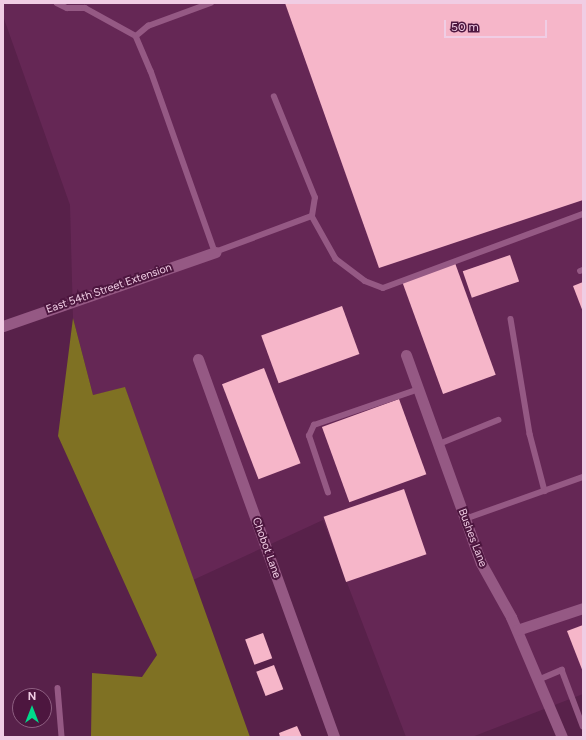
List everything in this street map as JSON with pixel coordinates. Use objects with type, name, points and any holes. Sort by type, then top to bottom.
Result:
[{"type":"street","name":"East 54th Street Extension","points":[[3,326],[215,252]]},
{"type":"street","name":"Bushes Lane","points":[[406,355],[420,389],[480,563],[517,630],[562,737]]},
{"type":"street","name":"Chobot Lane","points":[[198,359],[334,737]]},
{"type":"street","points":[[517,630],[583,608]]},
{"type":"lane","points":[[57,3],[66,6],[85,8],[136,36],[151,71],[215,252],[312,216]]},
{"type":"lane","points":[[136,36],[148,26],[211,3]]},
{"type":"lane","points":[[274,97],[315,198],[312,216],[336,259],[365,281],[383,288],[583,214]]},
{"type":"lane","points":[[511,319],[530,434],[545,491]]},
{"type":"lane","points":[[328,494],[310,436],[314,425],[420,389]]},
{"type":"lane","points":[[439,444],[498,420]]},
{"type":"lane","points":[[465,519],[583,477]]},
{"type":"lane","points":[[538,680],[562,670],[583,726]]},
{"type":"lane","points":[[58,688],[62,737]]},
{"type":"shaded area","points":[[3,3],[583,3],[583,694],[472,737],[406,737],[323,520],[193,580],[125,388],[93,395],[73,318],[70,205],[3,16]]},
{"type":"shaded area","points":[[73,318],[93,395],[125,387],[250,737],[91,737],[92,673],[142,677],[157,655],[58,436]]},
{"type":"building","points":[[285,3],[583,3],[583,200],[379,268]]},
{"type":"building","points":[[510,255],[519,281],[472,298],[463,271]]},
{"type":"building","points":[[455,263],[496,375],[443,394],[402,282]]},
{"type":"building","points":[[583,282],[583,312],[573,286]]},
{"type":"building","points":[[342,306],[359,354],[279,383],[261,335]]},
{"type":"building","points":[[264,368],[301,463],[259,479],[222,384]]},
{"type":"building","points":[[399,399],[426,474],[349,502],[322,427]]},
{"type":"building","points":[[404,489],[426,554],[346,582],[324,517]]},
{"type":"building","points":[[583,625],[583,672],[567,631]]},
{"type":"building","points":[[263,633],[272,658],[254,665],[245,639]]},
{"type":"building","points":[[274,665],[283,689],[266,696],[256,672]]},
{"type":"building","points":[[297,726],[302,737],[280,737],[279,733]]}]
